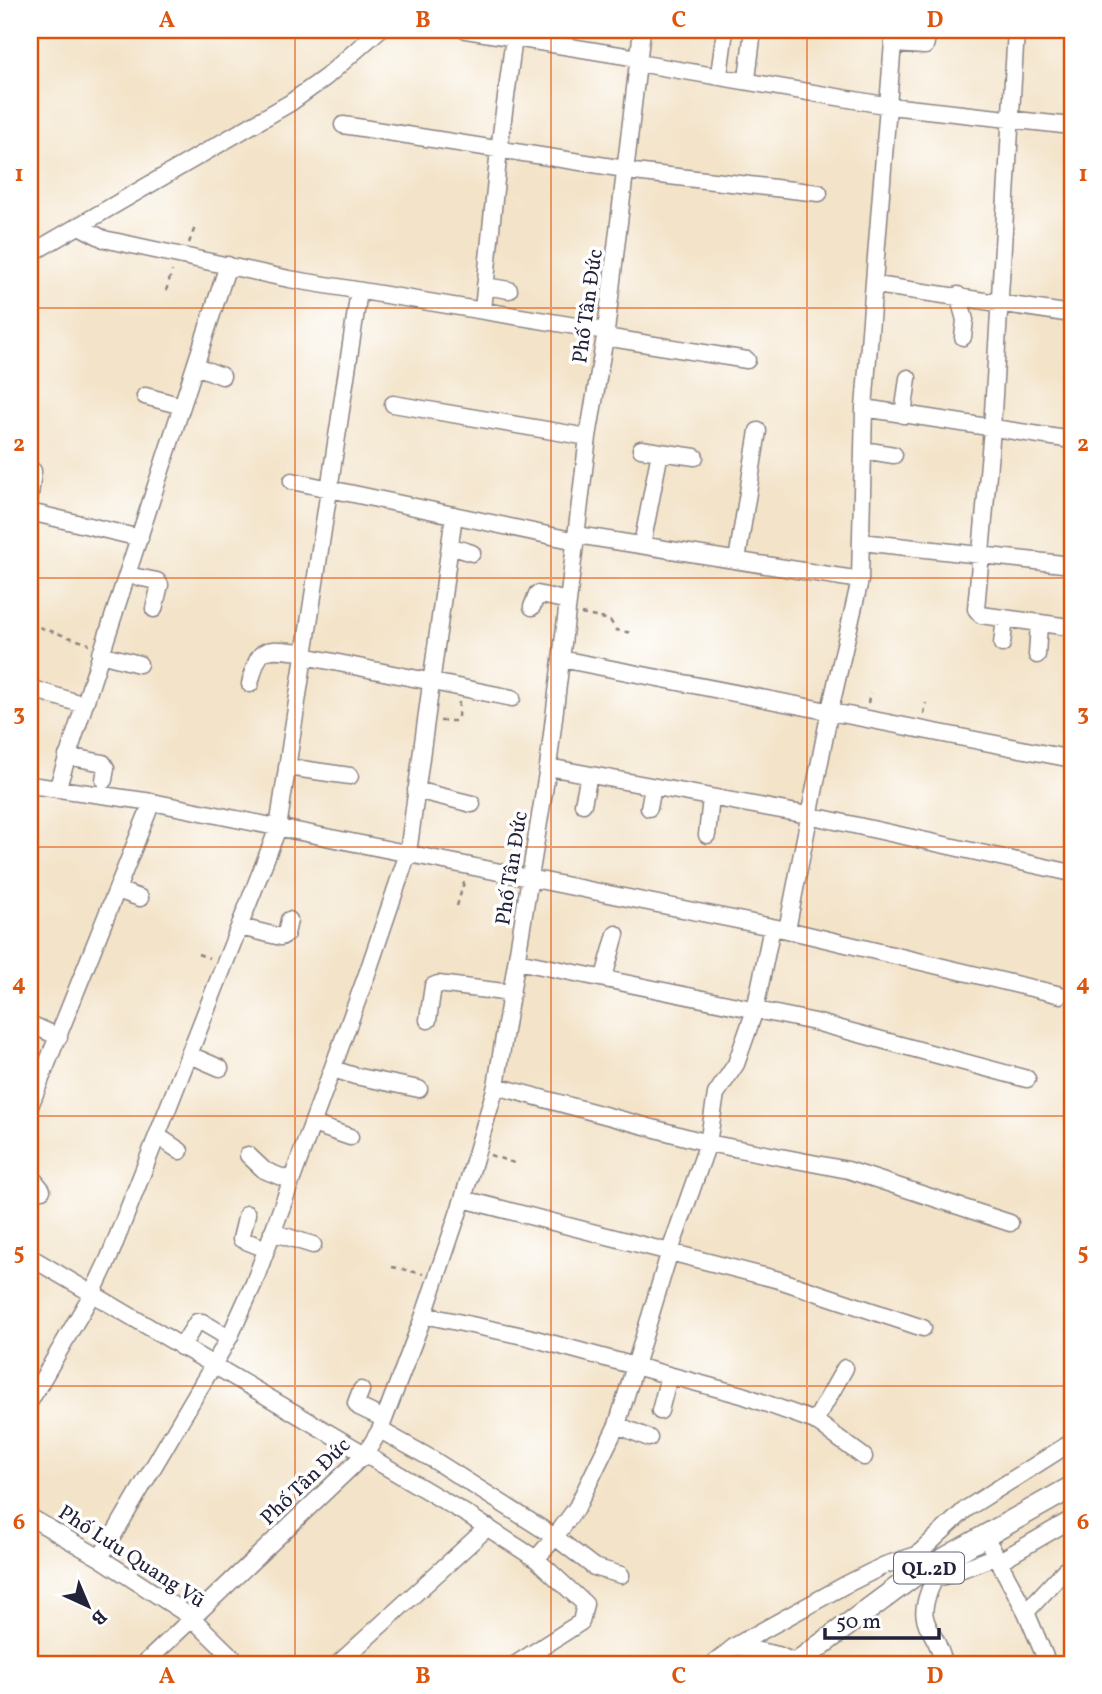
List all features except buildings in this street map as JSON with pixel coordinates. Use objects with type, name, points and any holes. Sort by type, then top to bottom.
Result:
[{"type":"main road","name":"QL.2D","points":[[795,1664],[923,1562],[985,1536],[1072,1487]]},
{"type":"street","points":[[30,254],[290,103],[326,77],[379,30]]},
{"type":"street","points":[[466,30],[514,34],[638,60],[890,106],[1072,126]]},
{"type":"street","name":"Phố Tân Đức","points":[[144,1664],[366,1453],[382,1424],[424,1315],[463,1199],[496,1086],[531,880],[548,767],[588,437],[605,334],[642,30]]},
{"type":"street","points":[[719,75],[725,30]]},
{"type":"street","points":[[747,79],[753,30]]},
{"type":"street","points":[[536,1559],[578,1507],[602,1462],[617,1425],[670,1251],[708,1143],[719,1085],[736,1064],[779,928],[808,815],[860,580],[864,408],[894,37],[925,46],[929,30]]},
{"type":"street","points":[[1016,30],[992,429],[976,609],[981,615],[1062,626]]},
{"type":"street","points":[[483,310],[514,34]]},
{"type":"street","points":[[343,125],[625,170],[819,194]]},
{"type":"street","points":[[79,226],[104,239],[359,291],[483,310],[747,359]]},
{"type":"street","points":[[57,789],[229,265]]},
{"type":"street","points":[[876,285],[958,295],[1072,314]]},
{"type":"street","points":[[485,286],[509,290]]},
{"type":"street","points":[[30,1401],[92,1294],[159,1138],[278,828],[327,489],[359,291]]},
{"type":"street","points":[[958,295],[965,320],[964,337]]},
{"type":"street","points":[[196,366],[222,376]]},
{"type":"street","points":[[903,415],[908,378]]},
{"type":"street","points":[[145,397],[182,406]]},
{"type":"street","points":[[393,404],[588,437]]},
{"type":"street","points":[[864,408],[1072,440]]},
{"type":"street","points":[[737,560],[758,431]]},
{"type":"street","points":[[641,449],[695,457]]},
{"type":"street","points":[[863,450],[894,455]]},
{"type":"street","points":[[642,545],[660,452]]},
{"type":"street","points":[[30,495],[33,471]]},
{"type":"street","points":[[292,481],[576,538],[642,545],[860,580]]},
{"type":"street","points":[[30,512],[140,538]]},
{"type":"street","points":[[100,1558],[229,1338],[313,1124],[408,853],[454,514]]},
{"type":"street","points":[[861,542],[1072,565]]},
{"type":"street","points":[[450,546],[472,553]]},
{"type":"street","points":[[127,575],[157,581],[160,585],[154,609]]},
{"type":"street","points":[[532,607],[537,594],[568,606]]},
{"type":"street","points":[[1002,644],[1005,618]]},
{"type":"street","points":[[1037,655],[1039,623]]},
{"type":"street","points":[[101,651],[139,664]]},
{"type":"street","points":[[250,684],[256,657],[262,652],[304,654],[512,698]]},
{"type":"street","points":[[561,659],[830,709],[1072,759]]},
{"type":"street","points":[[30,688],[84,705]]},
{"type":"street","points":[[67,756],[103,763],[106,768],[104,780]]},
{"type":"street","points":[[287,767],[350,776]]},
{"type":"street","points":[[548,767],[808,815],[1072,873]]},
{"type":"street","points":[[583,804],[589,775]]},
{"type":"street","points":[[30,785],[152,802],[779,928],[1062,995]]},
{"type":"street","points":[[649,808],[653,787]]},
{"type":"street","points":[[416,790],[472,804]]},
{"type":"street","points":[[707,835],[712,798]]},
{"type":"street","points":[[30,1106],[152,802]]},
{"type":"street","points":[[117,890],[140,898]]},
{"type":"street","points":[[240,927],[281,937],[286,934],[289,920]]},
{"type":"street","points":[[604,977],[616,934]]},
{"type":"street","points":[[517,961],[815,1022],[1027,1079]]},
{"type":"street","points":[[428,1020],[433,986],[438,984],[512,993]]},
{"type":"street","points":[[30,1024],[59,1037]]},
{"type":"street","points":[[190,1055],[220,1068]]},
{"type":"street","points":[[332,1072],[373,1087]]},
{"type":"street","points":[[332,1072],[419,1089]]},
{"type":"street","points":[[496,1086],[708,1143],[848,1170],[1010,1223]]},
{"type":"street","points":[[313,1124],[350,1138]]},
{"type":"street","points":[[159,1138],[180,1151]]},
{"type":"street","points":[[247,1155],[264,1170],[291,1181]]},
{"type":"street","points":[[30,1175],[42,1190]]},
{"type":"street","points":[[463,1199],[779,1280],[923,1328]]},
{"type":"street","points":[[247,1214],[241,1239],[266,1249]]},
{"type":"street","points":[[272,1232],[313,1245]]},
{"type":"street","points":[[30,1256],[181,1348],[366,1453],[536,1559],[585,1604],[585,1613],[581,1622],[516,1664]]},
{"type":"street","points":[[424,1315],[528,1337],[743,1395],[815,1421],[864,1457]]},
{"type":"street","points":[[181,1348],[197,1322],[202,1322],[229,1338]]},
{"type":"street","points":[[815,1421],[845,1368]]},
{"type":"street","points":[[660,1410],[669,1376]]},
{"type":"street","points":[[361,1390],[356,1403],[382,1424],[555,1537],[594,1567],[621,1575]]},
{"type":"street","points":[[617,1425],[649,1438]]},
{"type":"street","points":[[713,1664],[735,1646],[886,1565],[923,1562],[967,1509],[1072,1442]]},
{"type":"street","name":"Phố Lưu Quang Vũ","points":[[30,1517],[100,1558],[191,1617],[239,1664]]},
{"type":"street","points":[[944,1664],[923,1619],[923,1602],[934,1580],[997,1559],[1072,1519]]},
{"type":"street","points":[[338,1664],[488,1528]]},
{"type":"street","points":[[985,1536],[1026,1612],[1048,1664]]},
{"type":"street","points":[[1026,1612],[1065,1570]]},
{"type":"street","points":[[735,1646],[778,1655],[795,1664]]},
{"type":"path","points":[[166,291],[177,254]]},
{"type":"path","points":[[568,606],[610,620],[616,630],[632,633]]},
{"type":"path","points":[[30,624],[101,651]]},
{"type":"path","points":[[437,729],[439,722],[455,721],[458,718],[459,688]]},
{"type":"path","points":[[457,906],[468,866]]},
{"type":"path","points":[[477,1150],[517,1164]]},
{"type":"path","points":[[392,1267],[437,1278]]}]
